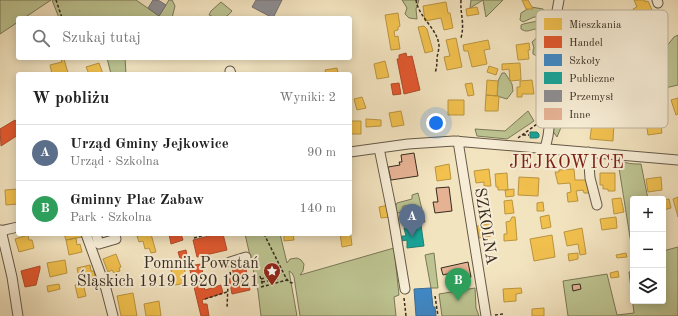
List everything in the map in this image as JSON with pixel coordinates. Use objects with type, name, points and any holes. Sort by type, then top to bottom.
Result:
[{"type":"street","points":[[557,10],[559,0]]},
{"type":"street","points":[[545,148],[549,128]]},
{"type":"street","points":[[352,152],[426,142],[458,141],[678,160]]},
{"type":"street","name":"SZKOLNA","points":[[458,141],[486,316]]},
{"type":"street","points":[[379,148],[394,223],[404,292]]},
{"type":"street","points":[[588,152],[590,178],[596,205]]},
{"type":"street","points":[[16,227],[1,230],[12,277],[18,316]]},
{"type":"street","points":[[87,236],[106,289],[113,316]]},
{"type":"street","points":[[98,236],[99,244],[116,239],[115,236]]},
{"type":"street","points":[[230,262],[246,257]]},
{"type":"path","points":[[56,0],[61,16]]},
{"type":"path","points":[[416,0],[419,9],[437,36],[439,45],[437,67],[434,73]]},
{"type":"path","points":[[461,0],[463,21],[461,38]]},
{"type":"path","points":[[516,140],[536,124]]},
{"type":"path","points":[[522,135],[529,135]]},
{"type":"path","points":[[194,238],[199,236]]},
{"type":"path","points":[[265,236],[287,280],[293,283]]},
{"type":"path","points":[[230,272],[231,276]]},
{"type":"path","points":[[262,282],[277,280],[275,272]]},
{"type":"path","points":[[261,279],[276,275]]},
{"type":"path","points":[[260,276],[262,286],[287,280]]},
{"type":"path","points":[[226,279],[228,292],[227,308]]},
{"type":"path","points":[[205,299],[228,292]]},
{"type":"path","points":[[404,292],[406,316]]},
{"type":"path","points":[[435,296],[438,316]]},
{"type":"path","points":[[486,316],[503,314],[504,316]]},
{"type":"green space","points":[[0,0],[51,0],[27,16],[16,16],[16,23],[0,34]]},
{"type":"green space","points":[[52,0],[136,0],[159,16],[58,16]]},
{"type":"green space","points":[[169,0],[172,0],[175,6],[172,16],[159,16]]},
{"type":"green space","points":[[402,0],[419,0],[416,9],[417,19],[409,18],[405,14],[407,8]]},
{"type":"green space","points":[[471,0],[483,0],[470,8]]},
{"type":"green space","points":[[483,0],[503,0],[486,17]]},
{"type":"green space","points":[[221,2],[232,11],[227,16],[211,16],[209,15],[211,11]]},
{"type":"green space","points":[[531,7],[544,10],[536,10],[536,17],[523,22],[520,20],[521,13]]},
{"type":"green space","points":[[536,21],[536,29],[527,31],[521,29],[521,25]]},
{"type":"green space","points":[[678,35],[678,85],[668,87],[668,44],[674,37]]},
{"type":"green space","points":[[536,38],[536,56],[533,54],[534,48],[532,42]]},
{"type":"green space","points":[[108,60],[125,60],[126,72],[110,72]]},
{"type":"green space","points":[[502,73],[505,73],[512,84],[513,91],[507,99],[497,96],[498,81]]},
{"type":"green space","points":[[528,111],[534,121],[507,139],[477,136],[475,129],[505,131]]},
{"type":"green space","points":[[552,128],[561,128],[557,137]]},
{"type":"green space","points":[[619,159],[626,163],[641,164],[647,196],[630,196],[630,237],[619,168],[615,165]]},
{"type":"green space","points":[[418,193],[425,222],[420,223],[416,205],[403,206],[402,212],[396,212],[397,203],[412,199],[412,195]]},
{"type":"green space","points":[[245,236],[280,236],[287,263],[290,259],[297,258],[304,264],[303,271],[300,275],[394,248],[399,295],[394,297],[396,316],[300,316],[294,277],[289,271],[297,316],[261,316],[258,291]]},
{"type":"green space","points":[[678,247],[678,316],[568,316],[563,281],[607,274],[617,315],[634,313],[633,304],[666,304],[666,250]]},
{"type":"green space","points":[[434,253],[438,288],[431,288],[425,255]]},
{"type":"green space","points":[[475,288],[476,308],[479,316],[442,316],[439,294]]},
{"type":"building: Mieszkania","points":[[522,0],[528,0],[533,9],[526,9]]},
{"type":"building: Mieszkania","points":[[634,0],[645,0],[645,2],[648,1],[652,10],[633,10],[637,7]]},
{"type":"building: Mieszkania","points":[[446,2],[453,28],[444,30],[441,18],[425,21],[423,6]]},
{"type":"building: Mieszkania","points":[[477,7],[479,14],[467,16],[466,9]]},
{"type":"building: Mieszkania","points":[[398,13],[400,26],[398,27],[398,30],[394,31],[395,37],[398,36],[400,49],[391,50],[385,15]]},
{"type":"building: Mieszkania","points":[[424,26],[427,29],[433,51],[425,53],[418,27]]},
{"type":"building: Mieszkania","points":[[456,38],[462,67],[447,70],[444,57],[450,56],[446,40]]},
{"type":"building: Mieszkania","points":[[488,40],[490,49],[484,50],[487,64],[472,67],[468,51],[464,51],[463,45]]},
{"type":"building: Mieszkania","points":[[529,43],[529,59],[518,60],[516,45]]},
{"type":"building: Mieszkania","points":[[61,60],[64,60],[68,72],[52,72],[50,65],[62,62]]},
{"type":"building: Mieszkania","points":[[385,61],[389,77],[377,79],[374,64]]},
{"type":"building: Mieszkania","points":[[99,63],[102,72],[88,72],[86,67]]},
{"type":"building: Mieszkania","points":[[520,63],[521,80],[510,81],[509,69],[502,70],[502,64]]},
{"type":"building: Mieszkania","points":[[489,66],[498,69],[496,75],[487,72]]},
{"type":"building: Mieszkania","points":[[337,68],[338,72],[326,72],[325,70]]},
{"type":"building: Mieszkania","points":[[487,80],[498,81],[497,96],[486,95]]},
{"type":"building: Mieszkania","points":[[532,80],[534,94],[522,94],[522,97],[517,97],[517,87],[520,87],[520,81]]},
{"type":"building: Mieszkania","points":[[472,83],[474,95],[468,96],[465,84]]},
{"type":"building: Mieszkania","points":[[486,95],[499,96],[498,111],[485,111]]},
{"type":"building: Mieszkania","points":[[362,97],[366,108],[357,110],[354,99]]},
{"type":"building: Mieszkania","points":[[678,98],[678,114],[676,115],[671,100]]},
{"type":"building: Mieszkania","points":[[448,100],[464,100],[464,115],[448,115]]},
{"type":"building: Mieszkania","points":[[401,111],[404,125],[392,127],[389,113]]},
{"type":"building: Mieszkania","points":[[366,119],[381,120],[381,126],[366,127]]},
{"type":"building: Mieszkania","points":[[352,121],[361,121],[361,134],[352,134]]},
{"type":"building: Mieszkania","points":[[591,128],[614,128],[613,141],[590,139]]},
{"type":"building: Mieszkania","points":[[647,128],[661,128],[662,133],[648,135]]},
{"type":"building: Mieszkania","points":[[449,164],[451,179],[437,181],[435,167]]},
{"type":"building: Mieszkania","points":[[489,169],[491,186],[484,186],[484,182],[476,183],[474,171]]},
{"type":"building: Mieszkania","points":[[574,169],[575,180],[588,180],[589,193],[584,193],[583,190],[576,191],[578,201],[568,202],[567,193],[571,192],[570,183],[558,184],[555,172],[559,172],[559,170]]},
{"type":"building: Mieszkania","points":[[507,173],[508,190],[498,190],[498,187],[496,187],[495,174]]},
{"type":"building: Mieszkania","points":[[600,173],[615,173],[615,191],[603,189],[603,185],[600,185]]},
{"type":"building: Mieszkania","points":[[519,177],[539,178],[538,196],[518,195]]},
{"type":"building: Mieszkania","points":[[661,177],[662,190],[648,192],[646,179]]},
{"type":"building: Mieszkania","points":[[16,189],[16,204],[6,205],[5,190]]},
{"type":"building: Mieszkania","points":[[514,189],[514,196],[506,197],[505,190]]},
{"type":"building: Mieszkania","points":[[678,197],[678,217],[673,199]]},
{"type":"building: Mieszkania","points":[[621,198],[624,212],[614,214],[612,199]]},
{"type":"building: Mieszkania","points":[[669,199],[671,208],[666,209],[666,200]]},
{"type":"building: Mieszkania","points":[[512,200],[514,213],[505,214],[504,201]]},
{"type":"building: Mieszkania","points":[[543,202],[544,211],[537,211],[537,203]]},
{"type":"building: Mieszkania","points":[[389,205],[391,217],[381,218],[379,207]]},
{"type":"building: Mieszkania","points":[[549,215],[551,227],[542,229],[540,217]]},
{"type":"building: Mieszkania","points":[[512,217],[515,217],[517,240],[504,241],[504,234],[507,234],[506,222],[510,221]]},
{"type":"building: Mieszkania","points":[[616,217],[617,228],[602,230],[600,219]]},
{"type":"building: Mieszkania","points":[[492,223],[493,230],[490,231],[491,236],[479,238],[477,226]]},
{"type":"building: Mieszkania","points":[[582,228],[586,254],[580,255],[578,244],[567,246],[564,232]]},
{"type":"building: Mieszkania","points":[[552,235],[555,257],[534,261],[530,239]]},
{"type":"building: Mieszkania","points":[[28,236],[29,240],[32,240],[34,248],[19,252],[15,239]]},
{"type":"building: Mieszkania","points":[[65,236],[82,236],[82,237],[66,240]]},
{"type":"building: Mieszkania","points":[[137,236],[152,236],[156,252],[151,253],[149,248],[145,249],[143,241],[139,242]]},
{"type":"building: Mieszkania","points":[[284,236],[293,236],[294,240],[284,241]]},
{"type":"building: Mieszkania","points":[[340,236],[351,236],[352,245],[342,247]]},
{"type":"building: Mieszkania","points":[[76,238],[77,245],[80,244],[82,252],[69,255],[66,240]]},
{"type":"building: Mieszkania","points":[[578,253],[578,259],[569,261],[568,254]]},
{"type":"building: Mieszkania","points":[[626,253],[627,257],[617,258],[616,255]]},
{"type":"building: Mieszkania","points":[[116,254],[121,267],[119,268],[120,271],[114,273],[112,270],[108,272],[103,259]]},
{"type":"building: Mieszkania","points":[[65,260],[67,273],[50,277],[47,263]]},
{"type":"building: Mieszkania","points":[[90,265],[91,271],[94,271],[95,278],[80,281],[77,268]]},
{"type":"building: Mieszkania","points":[[184,267],[187,283],[175,285],[171,270]]},
{"type":"building: Mieszkania","points":[[618,271],[619,277],[611,278],[610,273]]},
{"type":"building: Mieszkania","points":[[83,283],[86,296],[78,298],[75,285]]},
{"type":"building: Mieszkania","points":[[59,284],[60,289],[48,292],[47,286]]},
{"type":"building: Mieszkania","points":[[521,288],[522,293],[516,294],[516,301],[504,302],[503,289]]},
{"type":"building: Mieszkania","points":[[133,293],[137,316],[121,316],[117,296]]},
{"type":"building: Mieszkania","points":[[159,301],[161,316],[146,316],[144,304]]},
{"type":"building: Mieszkania","points":[[544,308],[544,316],[532,316],[532,309]]},
{"type":"building: Handel","points":[[406,53],[407,57],[412,56],[420,90],[404,94],[397,59],[399,59],[399,55]]},
{"type":"building: Handel","points":[[399,83],[401,94],[393,95],[391,84]]},
{"type":"building: Handel","points":[[15,120],[16,122],[16,136],[1,146],[0,129]]},
{"type":"building: Handel","points":[[169,236],[182,236],[183,240],[171,244]]},
{"type":"building: Handel","points":[[209,236],[224,236],[227,250],[197,257],[193,240]]},
{"type":"building: Handel","points":[[186,250],[189,266],[183,268],[178,252]]},
{"type":"building: Handel","points":[[201,264],[205,290],[221,285],[223,293],[202,300],[203,304],[207,304],[209,316],[201,316],[189,266]]},
{"type":"building: Handel","points":[[245,264],[250,290],[232,294],[229,279],[234,278],[232,266]]},
{"type":"building: Handel","points":[[40,266],[36,285],[25,287],[21,271]]},
{"type":"building: Szkoły","points":[[431,288],[433,307],[435,307],[436,316],[416,316],[414,289]]},
{"type":"building: Publiczne","points":[[530,132],[537,132],[539,137],[530,138]]},
{"type":"building: Publiczne","points":[[421,225],[424,246],[407,248],[407,240],[402,241],[402,236],[406,236],[404,228]]},
{"type":"building: Przemysł","points":[[153,0],[158,0],[166,5],[159,16],[148,8]]},
{"type":"building: Przemysł","points":[[256,0],[282,0],[274,16],[269,16],[252,7]]},
{"type":"building: Inne","points":[[414,153],[418,176],[391,180],[388,167],[400,165],[399,162],[402,162],[401,155]]},
{"type":"building: Inne","points":[[449,187],[452,211],[435,213],[433,202],[438,202],[436,188]]},
{"type":"building: Inne","points":[[468,262],[471,277],[469,278],[470,282],[455,285],[455,272],[443,275],[441,268]]},
{"type":"building: Inne","points":[[580,284],[581,289],[573,291],[572,285]]},
{"type":"place","name":"Urząd Gminy Jejkowice","points":[[412,237]]},
{"type":"place","name":"Pomnik Powstań Śląskich 1919 1920 1921","points":[[272,286]]},
{"type":"place","name":"Gminny Plac Zabaw","points":[[458,301]]},
{"type":"district","name":"JEJKOWICE","points":[[567,162]]}]
